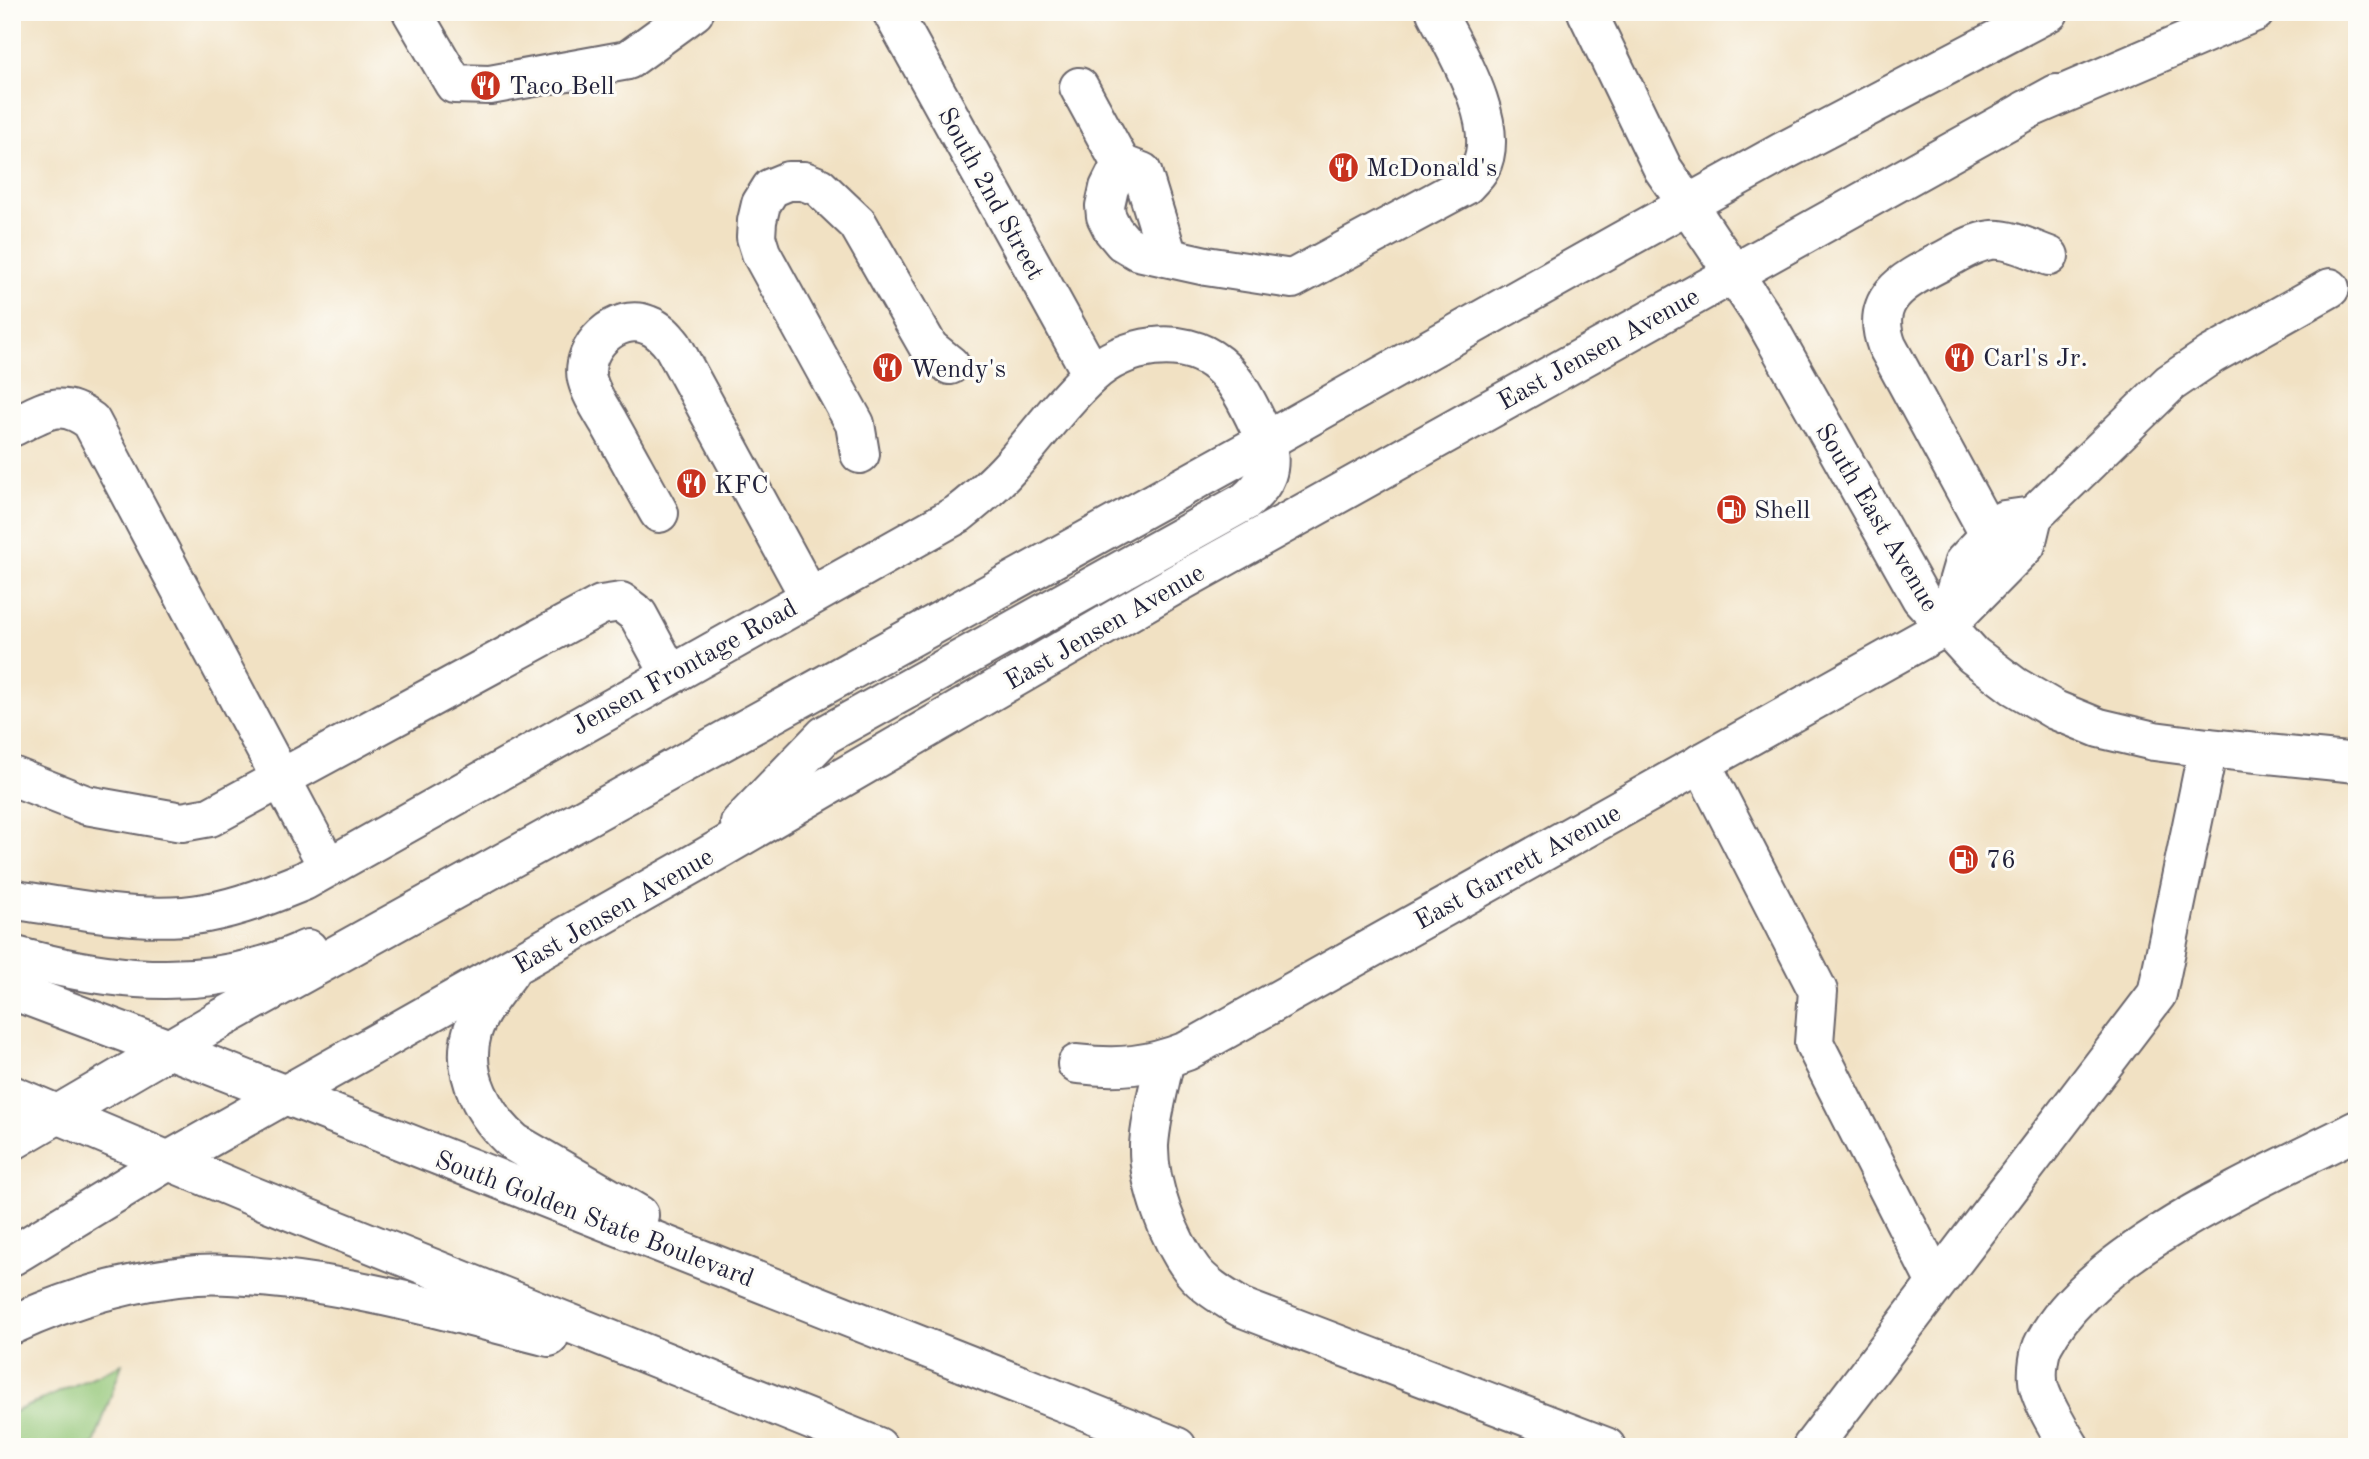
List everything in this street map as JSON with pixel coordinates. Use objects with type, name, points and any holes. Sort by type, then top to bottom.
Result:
[{"type":"main road","points":[[412,12],[454,84],[490,85],[628,60],[694,12]]},
{"type":"main road","name":"South 2nd Street","points":[[892,12],[1092,374]]},
{"type":"main road","points":[[1079,88],[1121,164],[1109,188],[1105,206],[1106,216],[1123,242],[1138,251],[1206,266],[1292,278],[1466,185],[1480,169],[1485,153],[1481,111],[1472,81],[1436,12]]},
{"type":"main road","name":"South East Avenue","points":[[1587,12],[1663,169],[1764,319],[1921,598],[1973,655],[2014,686],[2055,710],[2099,728],[2154,741],[2357,763]]},
{"type":"main road","points":[[12,1141],[169,1049],[1782,152],[2049,12]]},
{"type":"main road","name":"East Jensen Avenue","points":[[12,1256],[168,1161],[706,857],[1178,583],[2206,12]]},
{"type":"main road","points":[[2026,110],[2255,12]]},
{"type":"main road","points":[[860,454],[855,424],[761,253],[756,237],[757,221],[761,204],[771,188],[788,181],[804,181],[819,187],[858,223],[929,348],[950,365]]},
{"type":"main road","points":[[1990,536],[1887,346],[1880,328],[1884,309],[1893,292],[1908,279],[1978,242],[1994,240],[2049,256]]},
{"type":"main road","points":[[1945,627],[1964,562],[2004,520],[2033,516],[2169,383],[2211,355],[2330,288]]},
{"type":"main road","points":[[659,513],[592,392],[586,369],[588,356],[606,333],[620,325],[633,322],[648,324],[662,333],[673,346],[809,596]]},
{"type":"main road","name":"Jensen Frontage Road","points":[[12,898],[133,916],[204,914],[257,901],[304,881],[958,513],[984,494],[1092,374],[1126,353],[1151,347],[1175,346],[1199,351],[1220,365],[1238,388],[1266,441]]},
{"type":"main road","points":[[12,427],[53,408],[76,410],[91,422],[328,867]]},
{"type":"main road","points":[[706,857],[824,736],[1246,501],[1261,488],[1268,472],[1270,457],[1266,441]]},
{"type":"main road","name":"East Garrett Avenue","points":[[1077,1064],[1109,1068],[1142,1065],[1188,1051],[1945,627],[2025,545],[2033,516]]},
{"type":"main road","points":[[12,776],[86,805],[182,822],[210,817],[601,605],[621,602],[638,615],[670,674]]},
{"type":"main road","points":[[1812,1447],[2157,994],[2208,748]]},
{"type":"main road","points":[[1701,763],[1818,991],[1814,1043],[1936,1283]]},
{"type":"main road","points":[[12,955],[88,974],[162,980],[205,978],[262,966],[348,934],[468,882]]},
{"type":"main road","points":[[513,967],[489,1000],[472,1031],[468,1056],[474,1085],[498,1128],[516,1143],[750,1279]]},
{"type":"main road","name":"South Golden State Boulevard","points":[[12,990],[169,1049],[1177,1447]]},
{"type":"main road","points":[[1164,1059],[1151,1126],[1149,1148],[1152,1173],[1173,1240],[1194,1272],[1216,1292],[1240,1307],[1606,1447]]},
{"type":"main road","points":[[12,1095],[168,1161],[878,1447]]},
{"type":"main road","points":[[2070,1447],[2056,1425],[2037,1382],[2042,1346],[2071,1304],[2122,1261],[2178,1223],[2357,1130]]},
{"type":"main road","points":[[12,1325],[99,1293],[152,1280],[200,1275],[242,1275],[380,1294],[692,1373]]},
{"type":"green space","points":[[122,1364],[93,1447],[12,1447],[12,1413]]},
{"type":"place","name":"Taco Bell","points":[[486,85]]},
{"type":"place","name":"McDonald's","points":[[1343,167]]},
{"type":"place","name":"Carl's Jr.","points":[[1960,357]]},
{"type":"place","name":"Wendy's","points":[[887,368]]},
{"type":"place","name":"KFC","points":[[691,484]]},
{"type":"place","name":"Shell","points":[[1731,509]]},
{"type":"place","name":"76","points":[[1963,859]]}]
